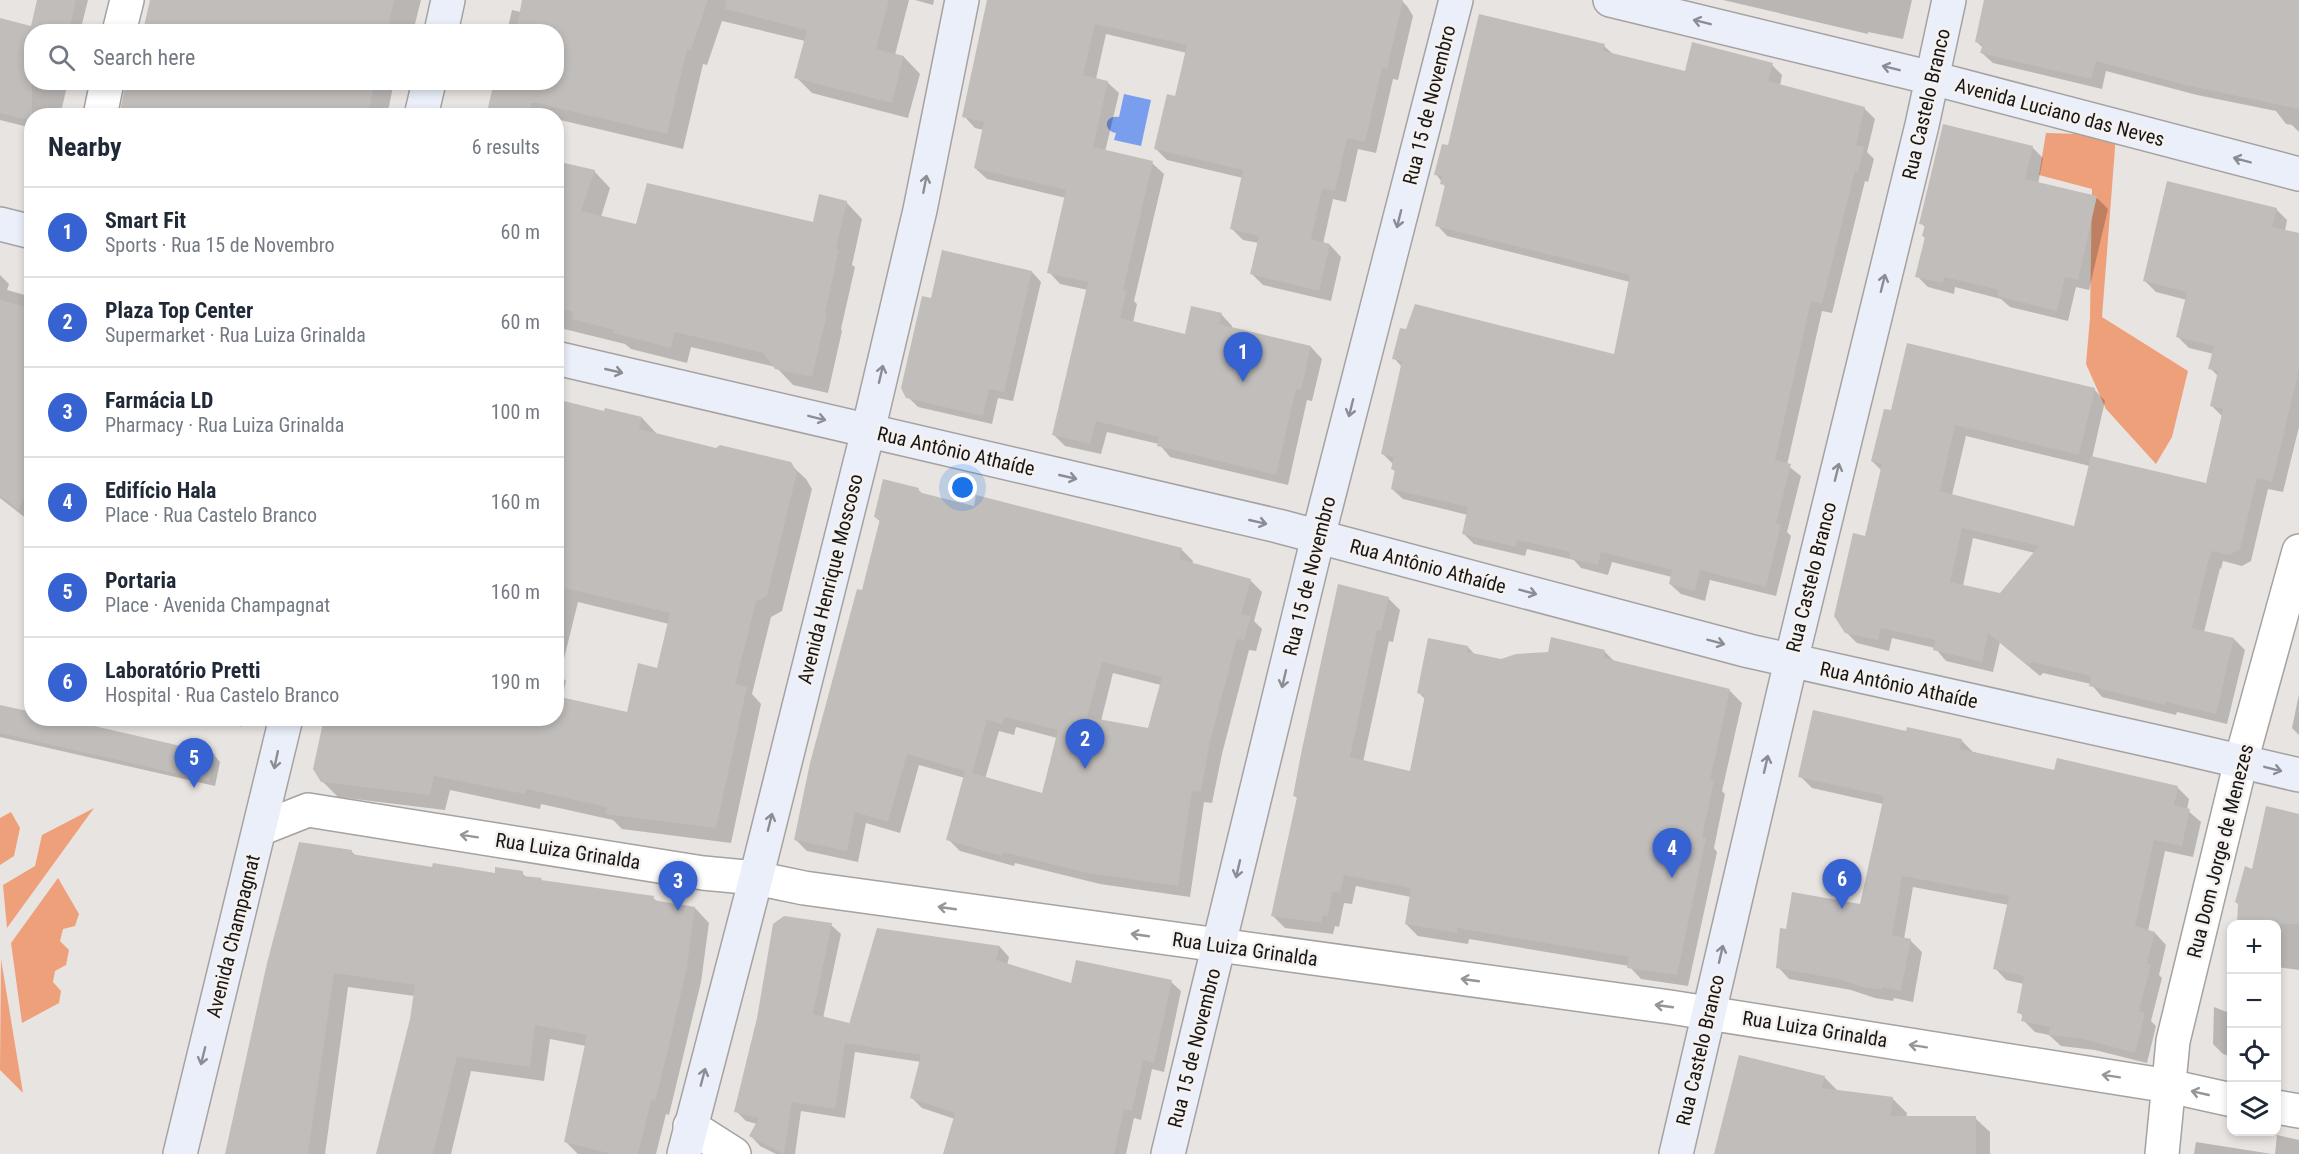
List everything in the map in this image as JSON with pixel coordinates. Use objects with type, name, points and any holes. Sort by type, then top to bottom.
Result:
[{"type":"main road","points":[[443,24],[448,0]]},
{"type":"main road","name":"Avenida Henrique Moscoso","points":[[687,1140],[756,878],[868,431],[920,210],[962,0]]},
{"type":"main road","name":"Rua 15 de Novembro","points":[[1168,1154],[1318,537],[1456,0]]},
{"type":"main road","name":"Avenida Luciano das Neves","points":[[1610,0],[1932,78],[2299,174]]},
{"type":"main road","name":"Rua Castelo Branco","points":[[1676,1154],[1791,661],[1950,0]]},
{"type":"main road","points":[[424,108],[427,90]]},
{"type":"main road","points":[[0,224],[24,230]]},
{"type":"main road","name":"Rua Antônio Athaíde","points":[[564,360],[1318,537],[1791,661],[2299,775]]},
{"type":"main road","name":"Avenida Champagnat","points":[[180,1154],[284,726]]},
{"type":"street","points":[[121,24],[127,0]]},
{"type":"street","points":[[102,108],[105,90]]},
{"type":"street","name":"Rua Dom Jorge de Menezes","points":[[2162,1154],[2173,1041],[2241,761],[2299,551]]},
{"type":"street","name":"Rua Luiza Grinalda","points":[[260,829],[308,810],[704,873],[756,878],[804,888],[1708,1012],[2169,1086],[2227,1099]]},
{"type":"street","points":[[2281,1108],[2299,1111]]},
{"type":"street","points":[[687,1140],[734,1154]]},
{"type":"shaded area","points":[[2046,133],[2116,135],[2102,317],[2188,371],[2172,437],[2156,464],[2106,409],[2086,364],[2090,318],[2092,189],[2039,175]]},
{"type":"shaded area","points":[[94,808],[7,928],[3,885],[35,866],[42,835]]},
{"type":"shaded area","points":[[11,812],[20,828],[14,856],[0,865],[0,818]]},
{"type":"shaded area","points":[[58,878],[79,914],[75,926],[63,929],[60,941],[69,950],[66,965],[55,971],[53,982],[61,991],[59,1003],[22,1023],[11,943]]},
{"type":"shaded area","points":[[1,959],[23,1093],[0,1070]]},
{"type":"water","points":[[1124,94],[1151,100],[1141,146],[1114,140],[1116,133],[1107,126],[1108,120],[1119,117]]},
{"type":"building","points":[[37,0],[76,0],[71,24],[31,24]]},
{"type":"building","points":[[150,0],[394,0],[389,24],[144,24]]},
{"type":"building","points":[[522,0],[708,0],[691,50],[687,49],[667,134],[532,102],[531,108],[488,108],[492,90],[564,90],[564,24],[518,24]]},
{"type":"building","points":[[726,0],[889,0],[876,49],[904,56],[892,103],[794,78],[807,30],[725,9]]},
{"type":"building","points":[[987,0],[1403,0],[1387,69],[1382,68],[1365,142],[1347,138],[1335,191],[1322,189],[1311,239],[1330,244],[1319,291],[1250,274],[1259,236],[1230,229],[1243,170],[1154,149],[1167,94],[1175,96],[1187,45],[1095,24],[1083,75],[1108,81],[1093,147],[1153,161],[1123,290],[1127,291],[1120,318],[1185,334],[1191,306],[1222,313],[1219,324],[1311,346],[1301,390],[1296,389],[1276,475],[1157,446],[1159,437],[1096,421],[1090,444],[1052,435],[1088,282],[1047,273],[1066,190],[974,168],[984,122],[962,117]]},
{"type":"building","points":[[1984,0],[2299,0],[2299,109],[2185,85],[2096,61],[2091,79],[1980,53],[1983,44],[1975,42]]},
{"type":"building","points":[[1479,14],[1605,44],[1603,51],[1685,71],[1692,42],[1773,63],[1768,81],[1865,107],[1856,145],[1864,147],[1858,172],[1855,171],[1822,304],[1811,301],[1775,460],[1791,464],[1776,523],[1781,524],[1766,587],[1700,570],[1695,591],[1669,584],[1672,570],[1601,552],[1598,565],[1569,558],[1570,552],[1517,540],[1515,547],[1462,534],[1468,507],[1391,489],[1395,470],[1391,469],[1394,457],[1381,454],[1402,361],[1392,359],[1400,328],[1406,329],[1415,304],[1614,354],[1630,275],[1435,226],[1445,185],[1440,184],[1442,176],[1434,175],[1442,144],[1448,145]]},
{"type":"building","points":[[0,18],[24,24],[24,90],[32,90],[32,108],[24,108],[24,119],[0,113]]},
{"type":"building","points":[[124,90],[373,90],[369,108],[121,108]]},
{"type":"building","points":[[1943,124],[2033,146],[2025,179],[2097,196],[2078,280],[2065,277],[2057,311],[1997,296],[1999,290],[1944,277],[1943,283],[1915,277],[1925,237],[1922,236],[1925,225],[1919,224]]},
{"type":"building","points":[[564,163],[595,170],[581,211],[636,224],[647,183],[813,222],[819,194],[847,201],[836,249],[839,250],[825,313],[827,314],[812,377],[775,369],[763,353],[675,332],[671,348],[613,333],[614,330],[572,319],[574,312],[564,310]]},
{"type":"building","points":[[2167,181],[2277,208],[2272,227],[2299,233],[2299,370],[2272,482],[2257,478],[2240,549],[2230,555],[2212,551],[2192,628],[2234,638],[2216,714],[2166,702],[2165,705],[2089,686],[2091,676],[2032,662],[2028,666],[1988,633],[1982,662],[1933,650],[1935,640],[1881,628],[1878,640],[1845,633],[1834,616],[1853,533],[1865,536],[1882,464],[1871,461],[1884,409],[1891,410],[1907,343],[2095,388],[2079,455],[1955,425],[1940,491],[2074,526],[2091,456],[2206,483],[2223,409],[2210,406],[2218,371],[2208,369],[2214,346],[2176,337],[2187,292],[2143,281]],"holes":[[[1962,528],[2039,546],[2000,593],[1950,582]]]},
{"type":"building","points":[[942,250],[1032,271],[1004,392],[989,389],[983,416],[906,398],[901,388],[922,296],[931,298]]},
{"type":"building","points":[[0,300],[24,306],[24,498],[19,510],[0,496]]},
{"type":"building","points":[[564,401],[642,417],[639,429],[716,448],[720,445],[791,462],[797,472],[767,596],[756,602],[735,684],[747,687],[716,828],[605,814],[607,807],[526,789],[525,794],[434,776],[430,795],[321,782],[313,769],[322,726],[564,726],[564,698],[627,712],[638,663],[657,668],[670,613],[564,588]]},
{"type":"building","points":[[883,479],[919,488],[918,492],[974,506],[976,495],[1182,548],[1179,559],[1251,579],[1241,614],[1251,616],[1244,640],[1237,639],[1210,741],[1201,792],[1192,791],[1178,886],[1087,873],[1003,852],[1002,856],[946,840],[965,771],[972,773],[907,754],[888,822],[855,812],[847,851],[794,840],[810,763],[857,589],[862,590],[880,519],[874,517]],"holes":[[[1102,662],[1162,677],[1148,728],[1087,717]],[[1005,717],[1058,730],[1042,793],[972,773],[987,720],[1002,724]]]},
{"type":"building","points":[[1338,584],[1389,597],[1381,631],[1377,630],[1350,757],[1410,771],[1425,695],[1417,693],[1428,638],[1468,646],[1467,652],[1501,659],[1516,654],[1548,652],[1551,637],[1605,650],[1604,658],[1730,689],[1710,780],[1714,781],[1702,837],[1706,838],[1677,975],[1627,968],[1629,957],[1457,928],[1457,933],[1405,924],[1411,888],[1344,875],[1340,893],[1332,892],[1328,916],[1323,915],[1321,923],[1271,916],[1297,797],[1293,796],[1302,749]]},
{"type":"building","points":[[0,705],[24,710],[24,726],[94,726],[215,754],[209,781],[0,733]]},
{"type":"building","points":[[1813,710],[1906,731],[1907,727],[1962,739],[1960,749],[2054,770],[2057,758],[2178,786],[2174,805],[2190,809],[2182,846],[2154,840],[2135,926],[2155,932],[2147,964],[2151,965],[2139,1011],[2145,1013],[2135,1053],[2083,1039],[2048,1035],[2050,1027],[2021,1021],[2023,1014],[2017,1013],[2024,976],[1993,969],[2009,896],[1902,876],[1892,935],[1911,939],[1901,991],[1882,987],[1882,990],[1862,987],[1838,979],[1776,968],[1780,928],[1786,929],[1792,892],[1860,904],[1884,796],[1798,777]]},
{"type":"building","points":[[2266,806],[2299,814],[2299,924],[2281,924],[2281,920],[2237,920],[2238,904],[2235,902],[2245,866],[2252,869]]},
{"type":"building","points":[[299,842],[352,850],[351,854],[432,867],[433,863],[495,873],[495,867],[523,871],[523,876],[542,878],[541,880],[654,896],[653,900],[695,907],[687,967],[667,1054],[655,1101],[651,1100],[638,1154],[612,1154],[564,1142],[587,1035],[535,1025],[530,1067],[457,1057],[433,1154],[376,1154],[410,1019],[415,985],[334,973],[308,1154],[225,1154],[267,963]]},
{"type":"building","points":[[784,916],[832,923],[813,1014],[849,1023],[847,1031],[877,928],[1000,946],[996,960],[1071,983],[1076,960],[1172,980],[1154,1063],[1143,1060],[1132,1111],[1124,1109],[1114,1154],[943,1154],[955,1113],[910,1098],[921,1055],[845,1043],[835,1109],[792,1102],[784,1154],[749,1136],[759,1118],[734,1112],[757,1018],[773,924]]},
{"type":"building","points":[[1739,1055],[1825,1076],[1822,1088],[1893,1097],[1890,1116],[1976,1116],[1976,1154],[1714,1154]]},
{"type":"place","name":"Smart Fit","points":[[1243,382]]},
{"type":"place","name":"Plaza Top Center","points":[[1085,769]]},
{"type":"place","name":"Portaria","points":[[194,788]]},
{"type":"place","name":"Edifício Hala","points":[[1672,878]]},
{"type":"place","name":"Laboratório Pretti","points":[[1842,909]]},
{"type":"place","name":"Farmácia LD","points":[[678,911]]}]
